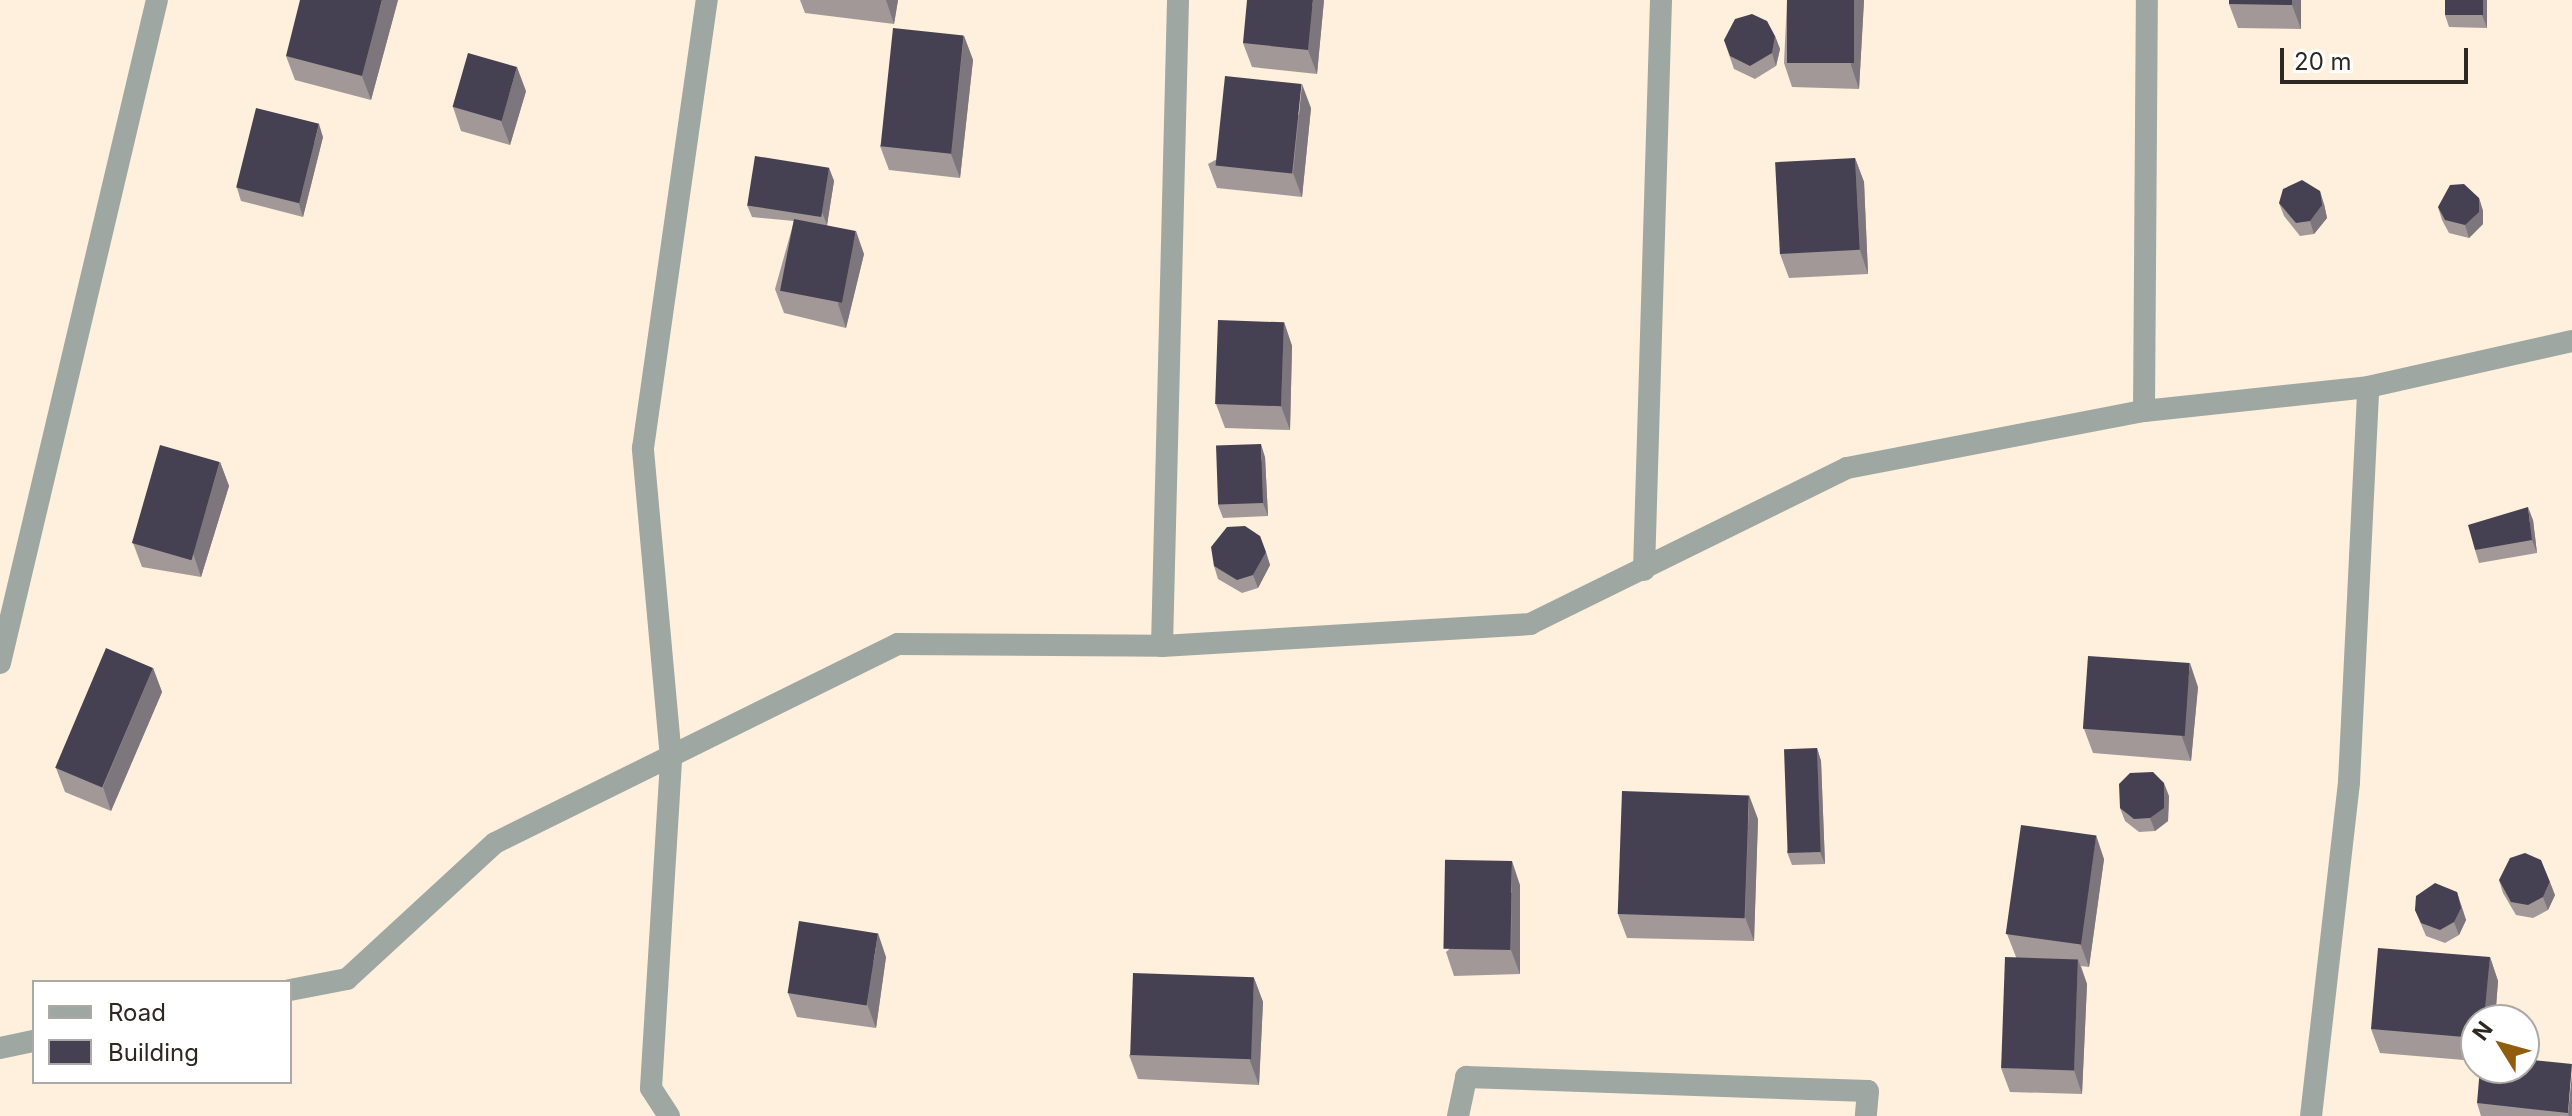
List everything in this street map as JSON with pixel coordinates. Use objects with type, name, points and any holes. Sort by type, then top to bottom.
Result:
[{"type":"street","points":[[0,663],[157,0]]},
{"type":"street","points":[[669,1116],[651,1088],[671,758],[643,448],[707,0]]},
{"type":"street","points":[[1162,646],[1178,0]]},
{"type":"street","points":[[1644,570],[1661,0]]},
{"type":"street","points":[[2144,411],[2147,0]]},
{"type":"street","points":[[292,990],[347,979],[495,843],[898,644],[1162,646],[1530,624],[1847,468],[2144,411],[2368,387],[2572,341]]},
{"type":"street","points":[[2311,1116],[2349,782],[2368,387]]},
{"type":"street","points":[[0,1048],[32,1041]]},
{"type":"street","points":[[1458,1116],[1466,1077],[1868,1091],[1866,1116]]},
{"type":"building","points":[[300,0],[382,0],[362,76],[286,56]]},
{"type":"building","points":[[1247,0],[1313,0],[1308,50],[1243,43]]},
{"type":"building","points":[[1787,0],[1854,0],[1854,63],[1787,63]]},
{"type":"building","points":[[2229,0],[2292,0],[2292,5],[2229,4]]},
{"type":"building","points":[[2445,0],[2483,0],[2483,15],[2445,15]]},
{"type":"building","points":[[1752,14],[1767,21],[1775,36],[1772,53],[1750,66],[1730,56],[1724,40],[1735,19]]},
{"type":"building","points":[[893,28],[964,35],[951,154],[881,146]]},
{"type":"building","points":[[468,53],[517,67],[502,121],[453,107]]},
{"type":"building","points":[[1225,76],[1302,84],[1292,174],[1216,166]]},
{"type":"building","points":[[256,108],[319,124],[299,203],[236,188]]},
{"type":"building","points":[[755,156],[829,168],[821,217],[747,205]]},
{"type":"building","points":[[1855,158],[1860,250],[1780,254],[1775,162]]},
{"type":"building","points":[[2302,180],[2320,191],[2322,205],[2310,221],[2296,223],[2279,203],[2283,189]]},
{"type":"building","points":[[2464,184],[2479,198],[2479,212],[2465,225],[2445,220],[2438,207],[2450,185]]},
{"type":"building","points":[[794,219],[856,231],[842,303],[780,291]]},
{"type":"building","points":[[1218,320],[1284,322],[1281,406],[1215,404]]},
{"type":"building","points":[[1261,444],[1263,503],[1218,505],[1216,446]]},
{"type":"building","points":[[160,445],[220,462],[191,560],[132,543]]},
{"type":"building","points":[[2528,507],[2532,540],[2475,550],[2468,525]]},
{"type":"building","points":[[1245,526],[1260,536],[1266,552],[1253,575],[1237,580],[1214,566],[1211,547],[1227,527]]},
{"type":"building","points":[[106,648],[153,668],[102,788],[55,768]]},
{"type":"building","points":[[2088,656],[2190,663],[2185,736],[2083,729]]},
{"type":"building","points":[[1817,748],[1821,852],[1788,853],[1784,749]]},
{"type":"building","points":[[2153,772],[2164,783],[2164,808],[2150,818],[2134,819],[2120,808],[2119,784],[2130,773]]},
{"type":"building","points":[[1622,791],[1749,795],[1745,918],[1618,914]]},
{"type":"building","points":[[2021,825],[2096,836],[2081,945],[2006,934]]},
{"type":"building","points":[[2525,853],[2541,860],[2550,882],[2543,897],[2528,905],[2511,902],[2499,880],[2510,858]]},
{"type":"building","points":[[1445,860],[1512,861],[1510,950],[1443,949]]},
{"type":"building","points":[[2435,883],[2457,892],[2461,908],[2454,922],[2440,930],[2421,923],[2415,910],[2416,896]]},
{"type":"building","points":[[799,921],[878,934],[867,1006],[788,993]]},
{"type":"building","points":[[2378,948],[2490,957],[2486,1004],[2460,1004],[2460,1037],[2371,1029]]},
{"type":"building","points":[[2005,957],[2078,960],[2074,1070],[2001,1068]]},
{"type":"building","points":[[1133,973],[1254,977],[1251,1059],[1130,1055]]},
{"type":"building","points":[[2540,1061],[2572,1064],[2568,1113],[2477,1103],[2479,1084],[2540,1084]]}]
